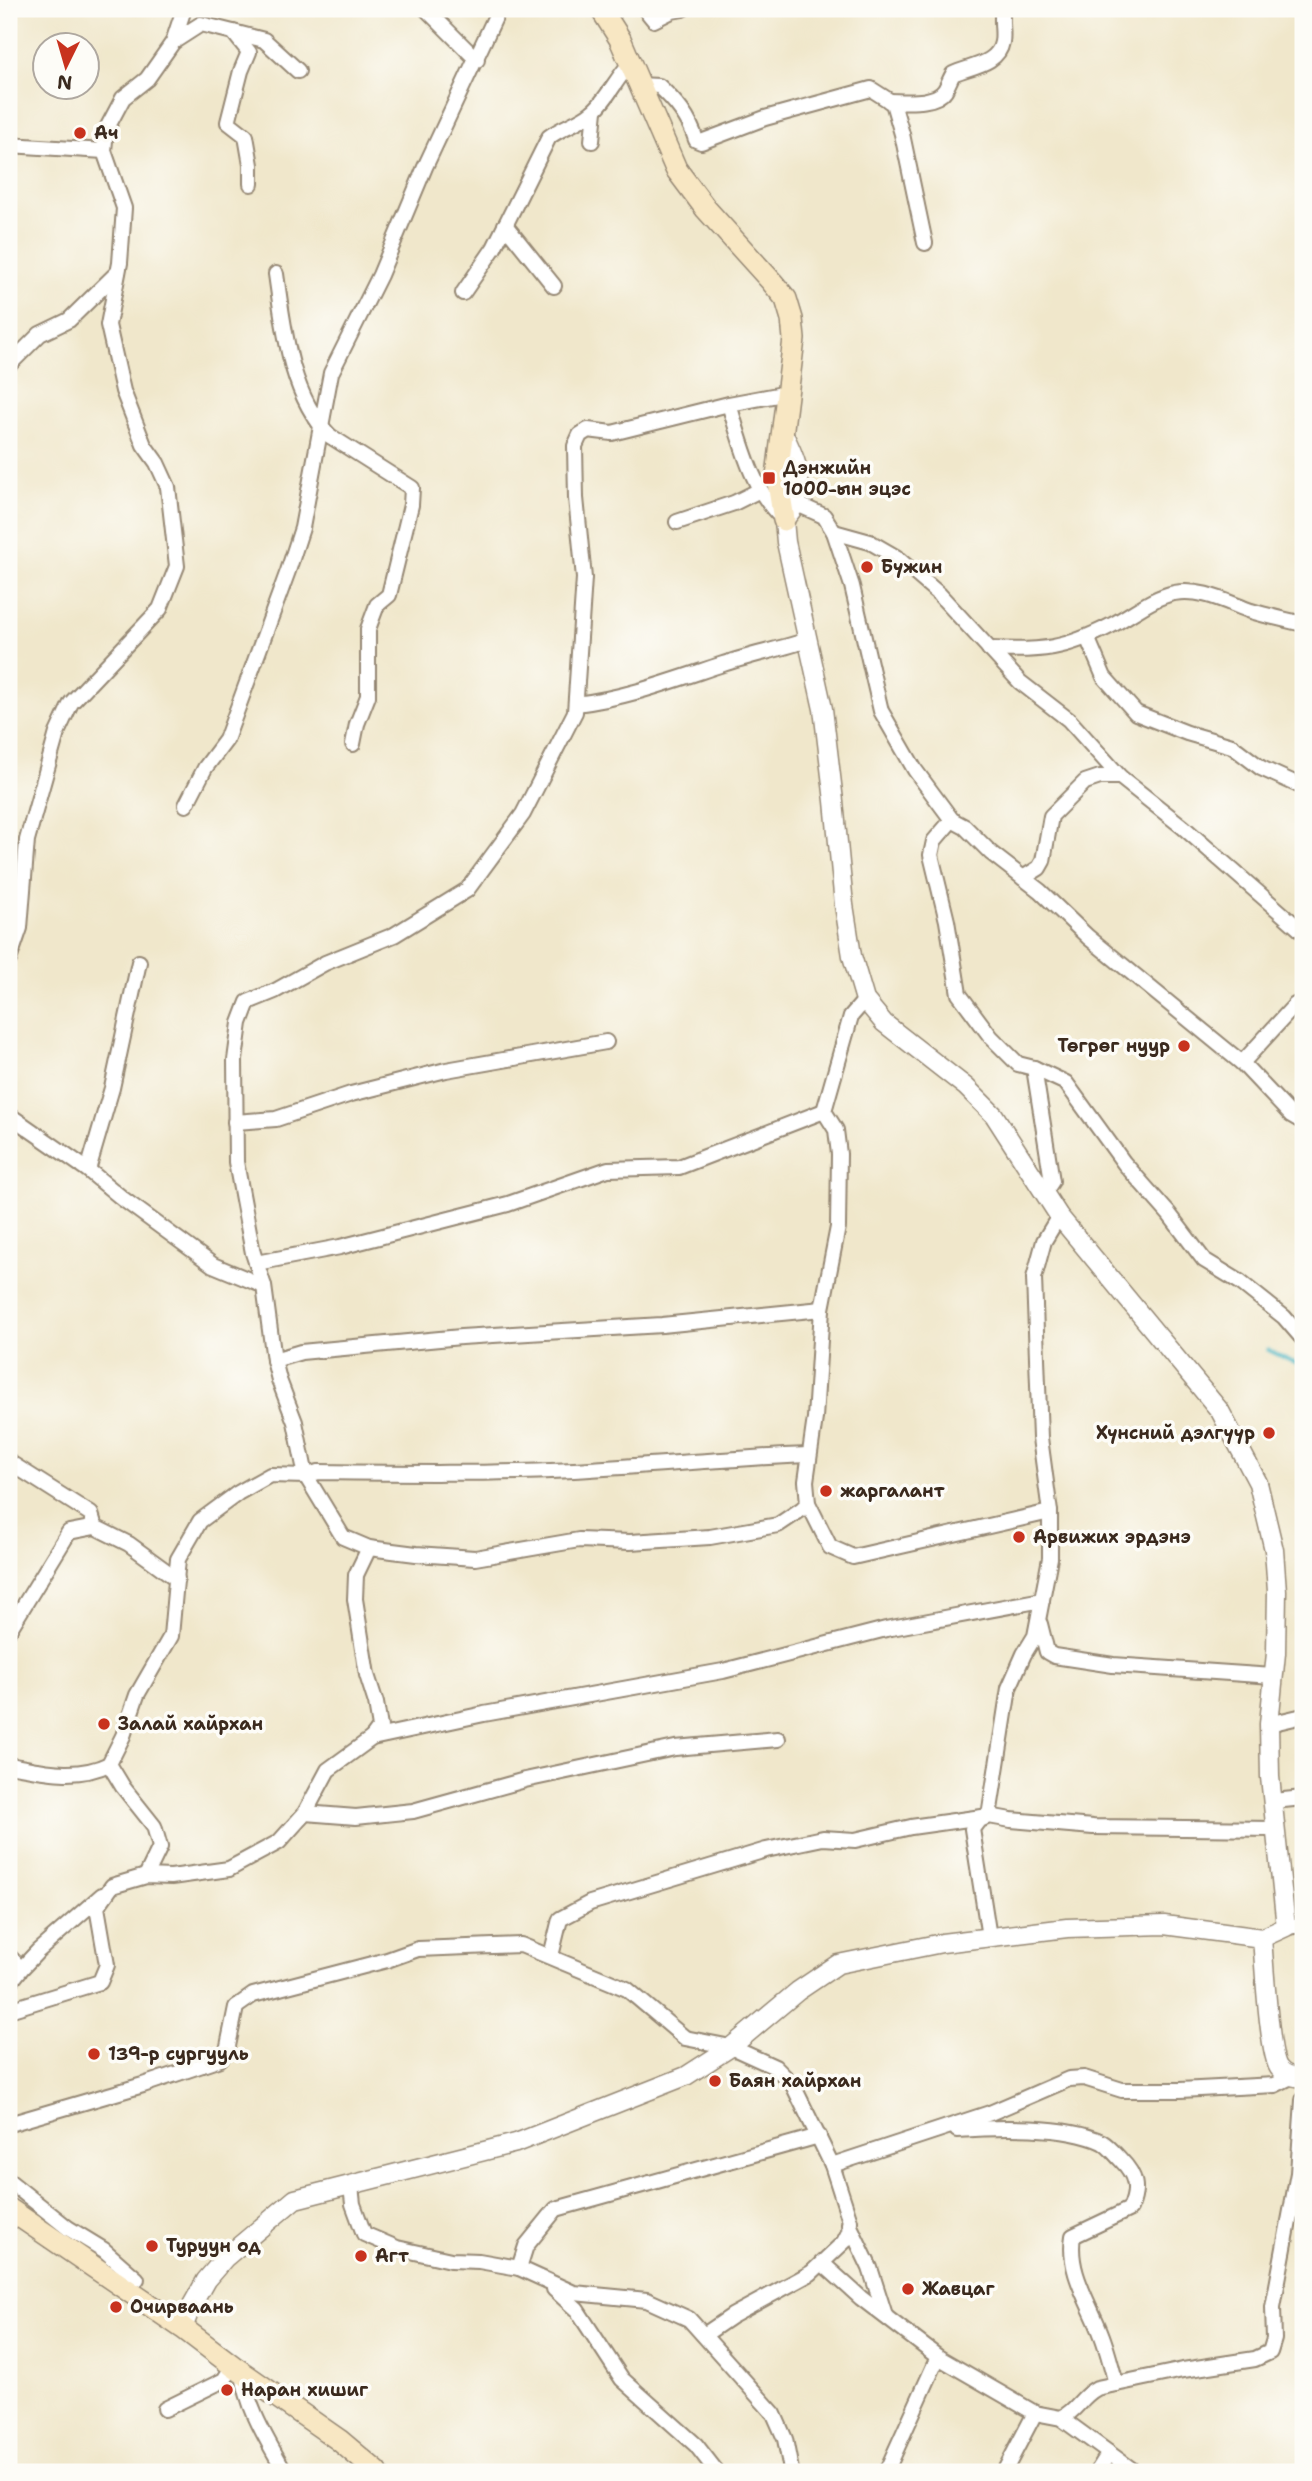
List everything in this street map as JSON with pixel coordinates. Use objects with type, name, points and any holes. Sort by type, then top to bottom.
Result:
[{"type":"main road","points":[[601,9],[620,39],[676,169],[706,209],[786,299],[792,319],[793,339],[777,476],[790,512]]},
{"type":"main road","points":[[9,2209],[183,2328],[339,2440],[377,2472]]},
{"type":"street","points":[[9,960],[20,928],[27,840],[57,733],[71,703],[160,609],[177,566],[168,488],[157,463],[144,445],[123,391],[108,325],[118,272],[124,208],[104,151],[106,130],[123,98],[147,79],[173,42],[184,9]]},
{"type":"street","points":[[426,9],[477,60]]},
{"type":"street","points":[[186,805],[205,768],[226,740],[264,641],[302,528],[331,373],[380,275],[425,167],[499,9]]},
{"type":"street","points":[[645,9],[654,20],[671,11],[682,9]]},
{"type":"street","points":[[889,101],[921,100],[940,95],[946,90],[953,74],[992,58],[1002,42],[1003,9]]},
{"type":"street","points":[[173,42],[201,24],[264,40],[298,72]]},
{"type":"street","points":[[233,32],[248,52],[228,122],[246,136],[251,184]]},
{"type":"street","points":[[463,293],[494,248],[549,137],[595,111],[630,64]]},
{"type":"street","points":[[638,85],[659,86],[679,105],[696,140],[701,142],[765,118],[871,89],[892,103],[902,134],[925,243]]},
{"type":"street","points":[[592,141],[595,111]]},
{"type":"street","points":[[9,145],[104,151]]},
{"type":"street","points":[[505,225],[554,286]]},
{"type":"street","points":[[9,365],[40,334],[69,320],[118,272]]},
{"type":"street","points":[[276,274],[283,326],[303,399],[320,426],[330,436],[412,488],[411,505],[389,595],[377,605],[368,629],[368,696],[352,744]]},
{"type":"street","points":[[788,393],[729,404],[612,433],[588,430],[580,435],[575,446],[584,578],[575,712],[523,814],[467,890],[394,935],[325,962],[275,991],[248,1002],[240,1023],[235,1060],[235,1122],[236,1162],[256,1263],[264,1286],[274,1360],[295,1422],[306,1476],[343,1537],[369,1548],[416,1555],[474,1558],[579,1540],[630,1542],[710,1537],[778,1525],[808,1503]]},
{"type":"street","points":[[729,404],[760,490],[774,510],[824,516],[834,532],[852,586],[881,711],[915,770],[952,820],[965,827],[991,853],[1088,936],[1242,1063],[1297,1118],[1303,1134]]},
{"type":"street","points":[[677,522],[734,503],[760,490]]},
{"type":"street","points":[[183,2328],[206,2280],[225,2258],[256,2229],[295,2199],[516,2143],[686,2076],[732,2047],[797,1991],[838,1965],[942,1943],[1067,1928],[1176,1926],[1262,1938],[1295,1926],[1276,1829],[1270,1777],[1269,1724],[1277,1591],[1274,1550],[1258,1483],[1220,1411],[1059,1216],[994,1115],[967,1087],[884,1023],[865,999],[852,956],[844,905],[823,709],[786,542],[790,512]]},
{"type":"street","points":[[834,532],[870,542],[896,557],[939,594],[1020,682],[1069,720],[1120,777],[1183,827],[1303,932]]},
{"type":"street","points":[[989,649],[1029,651],[1073,644],[1152,601],[1175,593],[1205,594],[1253,611],[1303,624]]},
{"type":"street","points":[[1087,637],[1104,677],[1136,713],[1187,733],[1232,746],[1261,768],[1303,787]]},
{"type":"street","points":[[576,704],[640,692],[808,640]]},
{"type":"street","points":[[1023,878],[1039,868],[1043,861],[1051,816],[1085,782],[1100,777],[1120,777]]},
{"type":"street","points":[[952,820],[934,841],[931,855],[960,994],[991,1037],[1018,1064],[1034,1068],[1066,1083],[1124,1163],[1169,1214],[1204,1260],[1240,1282],[1284,1317],[1303,1339]]},
{"type":"street","points":[[88,1170],[112,1088],[139,962]]},
{"type":"street","points":[[865,999],[851,1016],[824,1111],[836,1130],[839,1154],[838,1227],[822,1310],[815,1418],[806,1481],[808,1503],[830,1547],[853,1557],[1049,1512]]},
{"type":"street","points":[[1242,1063],[1295,1005],[1303,1001]]},
{"type":"street","points":[[235,1122],[276,1119],[351,1094],[446,1070],[606,1042]]},
{"type":"street","points":[[1034,1068],[1052,1181],[1044,1193]]},
{"type":"street","points":[[256,1263],[340,1247],[508,1204],[608,1169],[679,1167],[824,1111]]},
{"type":"street","points":[[9,1115],[88,1170],[213,1265],[264,1286]]},
{"type":"street","points":[[989,1816],[1010,1688],[1024,1654],[1035,1636],[1050,1559],[1049,1512],[1040,1438],[1034,1278],[1044,1241],[1059,1216]]},
{"type":"street","points":[[274,1360],[301,1352],[448,1338],[662,1325],[822,1310]]},
{"type":"street","points":[[9,1765],[61,1774],[93,1772],[109,1764],[123,1736],[137,1695],[171,1636],[178,1559],[200,1521],[238,1493],[270,1475],[306,1476],[318,1472],[424,1474],[575,1470],[808,1455]]},
{"type":"street","points":[[9,1462],[91,1514],[95,1527]]},
{"type":"street","points":[[9,1630],[69,1532],[95,1527],[129,1544],[177,1579]]},
{"type":"street","points":[[9,1984],[37,1951],[112,1886],[146,1876],[171,1877],[229,1868],[279,1842],[305,1813],[328,1770],[372,1738],[380,1727],[367,1675],[355,1599],[356,1576],[369,1548]]},
{"type":"street","points":[[372,1738],[484,1714],[723,1671],[886,1629],[1042,1600]]},
{"type":"street","points":[[1039,1616],[1047,1652],[1054,1656],[1113,1665],[1273,1676]]},
{"type":"street","points":[[1269,1724],[1303,1716]]},
{"type":"street","points":[[305,1813],[356,1817],[413,1811],[525,1780],[675,1748],[778,1739]]},
{"type":"street","points":[[109,1764],[123,1787],[154,1826],[160,1847],[146,1876]]},
{"type":"street","points":[[1273,1801],[1303,1798]]},
{"type":"street","points":[[989,1816],[978,1821],[972,1829],[989,1937]]},
{"type":"street","points":[[551,1956],[559,1919],[590,1903],[778,1847],[823,1838],[855,1840],[911,1827],[989,1816],[1011,1821],[1093,1827],[1276,1829]]},
{"type":"street","points":[[9,2010],[100,1983],[107,1965],[97,1907],[112,1886]]},
{"type":"street","points":[[1262,1938],[1272,2046],[1278,2068],[1297,2077]]},
{"type":"street","points":[[9,2124],[143,2085],[219,2059],[227,2051],[236,2007],[253,1995],[387,1960],[418,1949],[521,1945],[627,1989],[685,2038],[732,2047],[775,2067],[793,2085],[832,2165],[849,2224],[870,2268],[885,2315]]},
{"type":"street","points":[[9,1956],[21,1969]]},
{"type":"street","points":[[832,2165],[990,2113],[1069,2079],[1084,2078],[1122,2090],[1180,2090],[1275,2085],[1297,2077]]},
{"type":"street","points":[[1061,2418],[1075,2412],[1085,2394],[1097,2388],[1183,2370],[1255,2359],[1270,2352],[1274,2339],[1273,2307],[1301,2174],[1303,2100]]},
{"type":"street","points":[[936,2131],[986,2128],[1062,2132],[1103,2143],[1132,2171],[1135,2199],[1130,2209],[1073,2236],[1071,2251],[1073,2269],[1103,2337],[1116,2384]]},
{"type":"street","points":[[519,2268],[526,2246],[556,2209],[819,2136]]},
{"type":"street","points":[[9,2181],[68,2228],[104,2250],[137,2279]]},
{"type":"street","points":[[351,2186],[353,2204],[364,2234],[397,2248],[451,2260],[479,2261],[519,2268],[574,2293],[647,2300],[689,2319],[774,2414],[785,2439],[791,2470],[788,2472]]},
{"type":"street","points":[[704,2335],[732,2316],[811,2273],[844,2242],[849,2232],[849,2224]]},
{"type":"street","points":[[822,2263],[861,2298],[938,2357],[1035,2413],[1061,2418],[1135,2472]]},
{"type":"street","points":[[547,2282],[577,2310],[622,2379],[696,2445],[717,2472]]},
{"type":"street","points":[[886,2472],[938,2357]]},
{"type":"street","points":[[165,2409],[224,2380],[238,2370],[245,2393],[285,2472]]},
{"type":"street","points":[[1004,2472],[1035,2413]]},
{"type":"street","points":[[1097,2472],[1109,2454]]},
{"type":"waterway","points":[[1268,1350],[1303,1367]]},
{"type":"place","name":"Ач","points":[[80,133]]},
{"type":"place","name":"Дэнжийн 1000-ын эцэс","points":[[769,478]]},
{"type":"place","name":"Бүжин","points":[[867,567]]},
{"type":"place","name":"Төгрөг нуур","points":[[1184,1046]]},
{"type":"place","name":"Хүнсний дэлгүүр","points":[[1269,1433]]},
{"type":"place","name":"жаргалант","points":[[826,1491]]},
{"type":"place","name":"Арвижих эрдэнэ","points":[[1019,1537]]},
{"type":"place","name":"Залай хайрхан","points":[[104,1724]]},
{"type":"place","name":"139-р сургууль","points":[[94,2054]]},
{"type":"place","name":"Баян хайрхан","points":[[715,2081]]},
{"type":"place","name":"Туруун од","points":[[152,2246]]},
{"type":"place","name":"Агт","points":[[361,2256]]},
{"type":"place","name":"Жавцаг","points":[[908,2289]]},
{"type":"place","name":"Очирваань","points":[[116,2307]]},
{"type":"place","name":"Наран хишиг","points":[[227,2390]]}]
